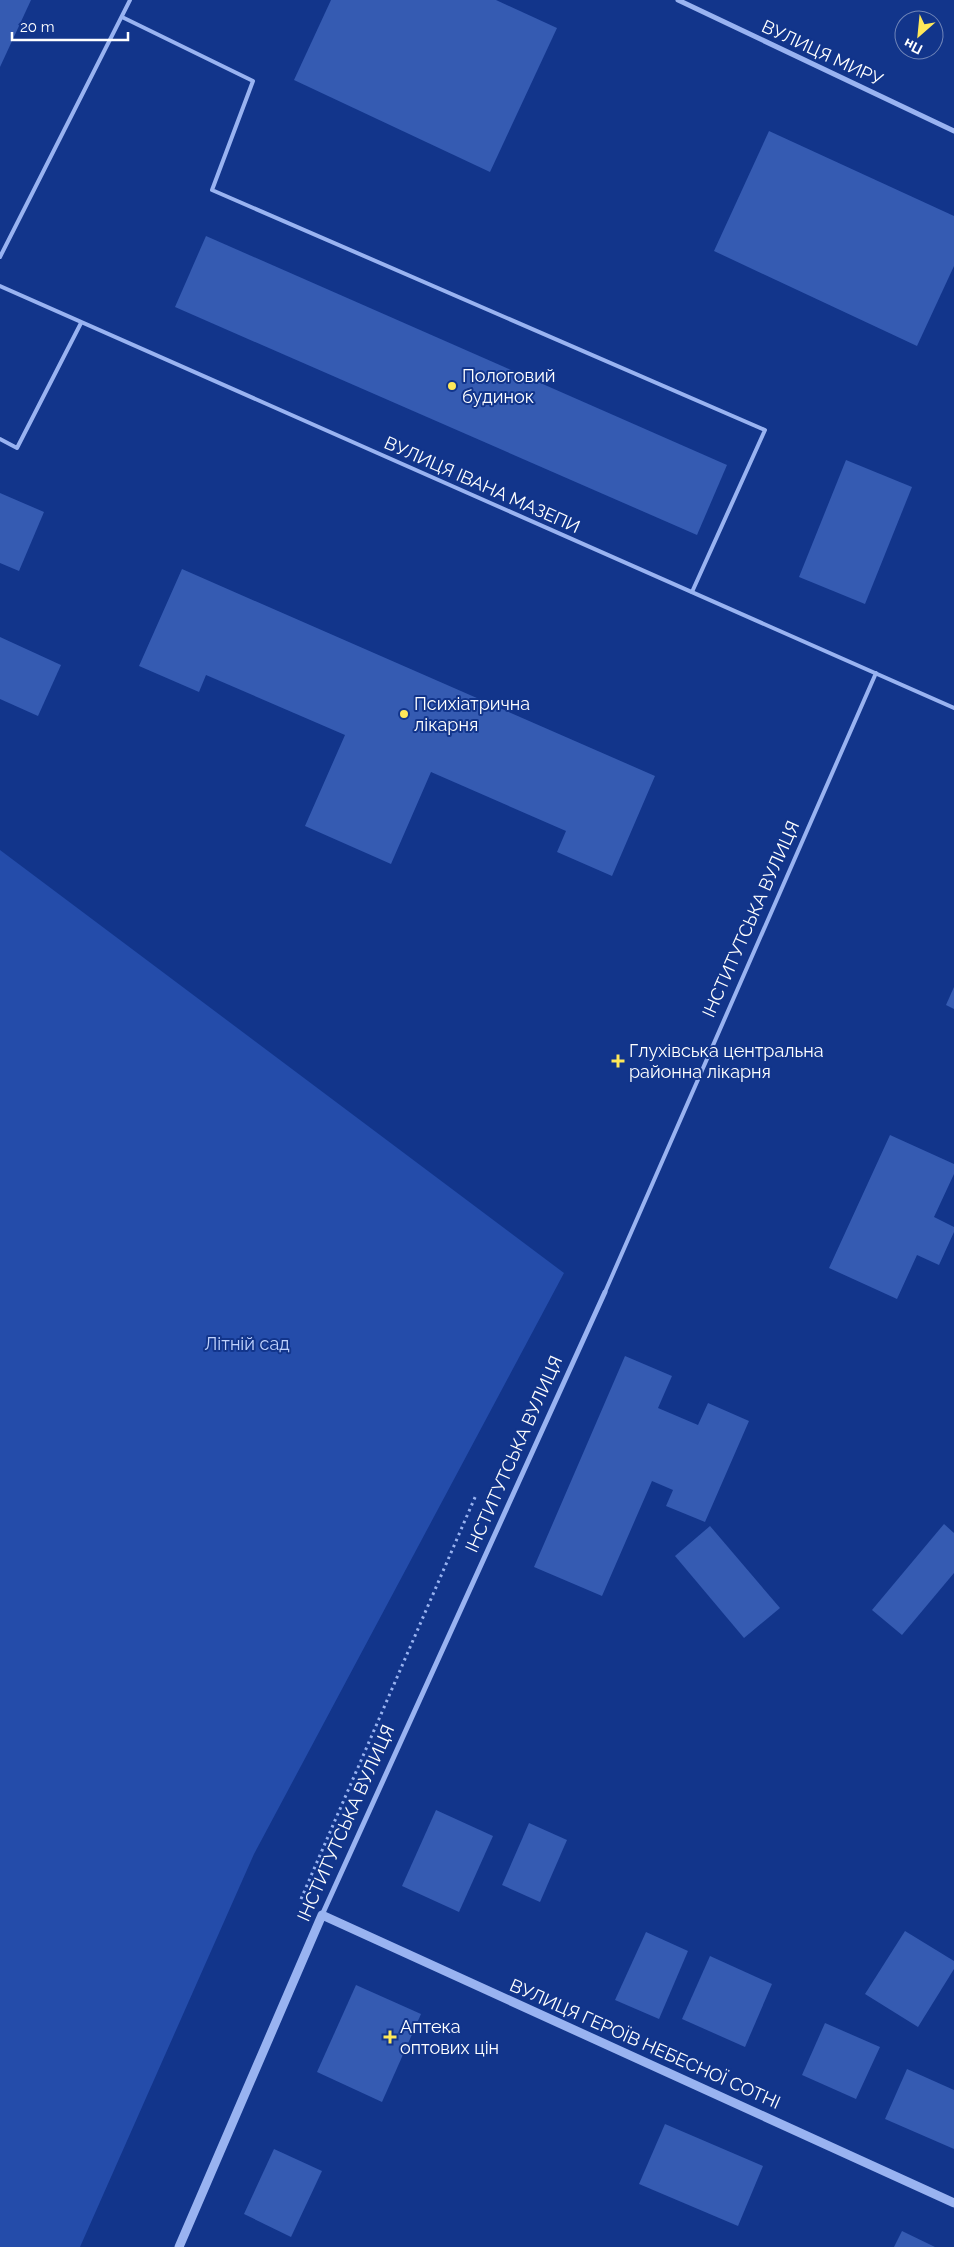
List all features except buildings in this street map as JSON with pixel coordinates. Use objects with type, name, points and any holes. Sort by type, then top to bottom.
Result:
[{"type":"street","name":"ВУЛИЦЯ МИРУ","points":[[678,0],[954,131]]},
{"type":"street","name":"ІНСТИТУТСЬКА ВУЛИЦЯ","points":[[179,2247],[322,1915],[605,1292]]},
{"type":"street","name":"ВУЛИЦЯ ГЕРОЇВ НЕБЕСНОЇ СОТНІ","points":[[322,1915],[954,2202]]},
{"type":"lane","points":[[0,258],[130,0]]},
{"type":"lane","points":[[122,17],[253,81],[212,190],[765,430],[692,592]]},
{"type":"lane","name":"ВУЛИЦЯ ІВАНА МАЗЕПИ","points":[[0,286],[954,708]]},
{"type":"lane","points":[[0,439],[17,448],[81,323]]},
{"type":"lane","name":"ІНСТИТУТСЬКА ВУЛИЦЯ","points":[[605,1292],[876,673]]},
{"type":"path","points":[[299,1903],[476,1494]]},
{"type":"green space","name":"Літній сад","points":[[0,850],[564,1273],[254,1854],[80,2247],[0,2247]]},
{"type":"place","name":"Пологовий будинок","points":[[452,386]]},
{"type":"place","name":"Психіатрична лікарня","points":[[404,714]]},
{"type":"place","name":"Глухівська центральна районна лікарня","points":[[618,1061]]},
{"type":"place","name":"Аптека оптових цін","points":[[390,2037]]}]
